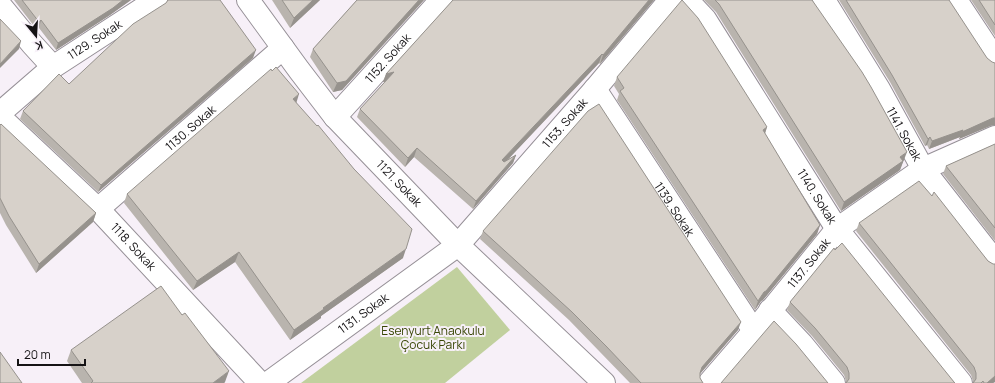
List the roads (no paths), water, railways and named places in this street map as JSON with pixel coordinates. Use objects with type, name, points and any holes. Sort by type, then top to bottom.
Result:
[{"type":"street","name":"1129. Sokak","points":[[0,113],[53,67],[156,0]]},
{"type":"street","name":"1121. Sokak","points":[[248,0],[335,117],[458,245],[604,383]]},
{"type":"street","name":"1152. Sokak","points":[[335,117],[441,0]]},
{"type":"street","name":"1153. Sokak","points":[[458,245],[595,89],[670,0]]},
{"type":"street","name":"1140. Sokak","points":[[687,0],[705,19],[837,229],[961,383]]},
{"type":"street","name":"1141. Sokak","points":[[824,0],[879,88],[923,169],[995,261]]},
{"type":"street","points":[[956,0],[995,59]]},
{"type":"street","points":[[0,5],[53,67]]},
{"type":"street","name":"1130. Sokak","points":[[98,209],[283,48]]},
{"type":"street","name":"1139. Sokak","points":[[595,89],[754,331]]},
{"type":"street","name":"1118. Sokak","points":[[0,117],[98,209],[260,383]]},
{"type":"street","name":"1137. Sokak","points":[[709,383],[754,331],[837,229],[923,169],[995,138]]},
{"type":"street","name":"1131. Sokak","points":[[268,383],[458,245]]},
{"type":"street","points":[[770,310],[802,344],[834,383]]},
{"type":"park label","name":"Esenyurt Anaokulu Çocuk Parkı","points":[[433,338]]}]
